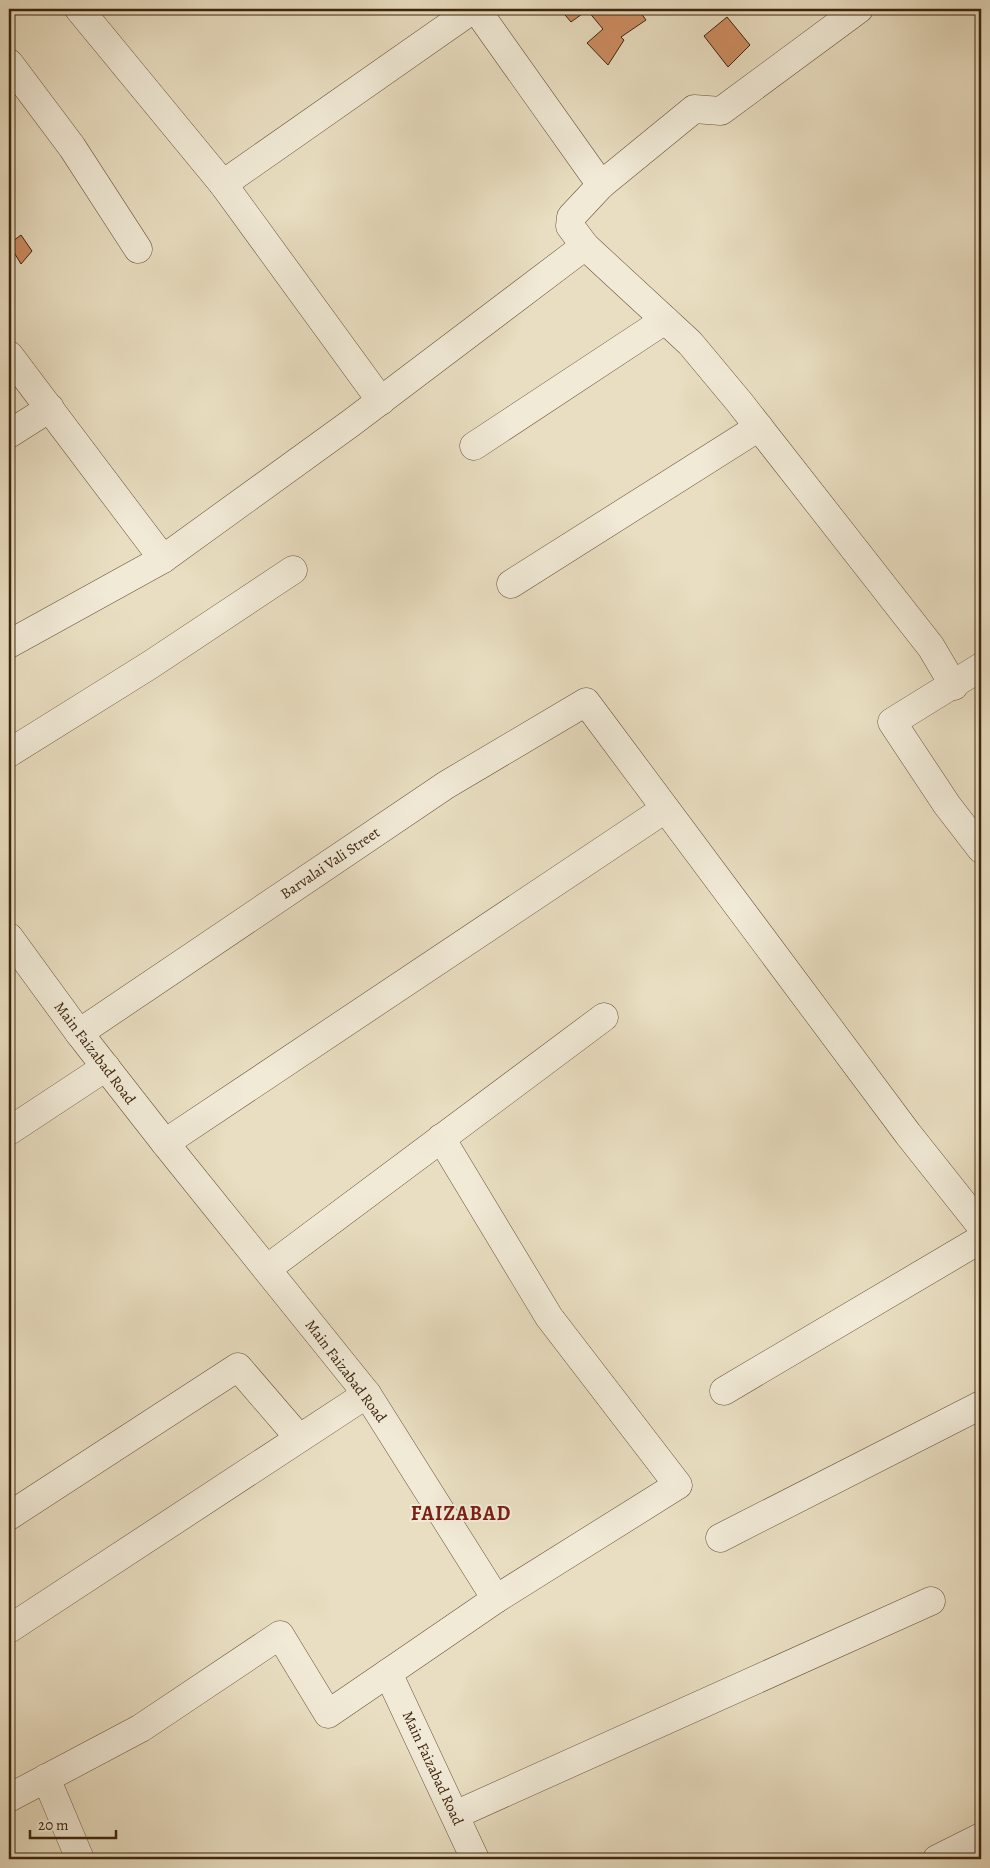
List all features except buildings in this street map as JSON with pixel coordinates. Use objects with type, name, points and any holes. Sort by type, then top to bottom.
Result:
[{"type":"street","points":[[79,9],[223,184],[381,400]]},
{"type":"street","points":[[223,184],[474,9],[601,185]]},
{"type":"street","points":[[859,9],[721,111],[694,109],[601,185],[570,217],[570,226],[585,246],[690,343],[931,647],[954,686]]},
{"type":"street","points":[[9,63],[72,147],[138,249]]},
{"type":"street","points":[[9,644],[163,559],[381,400],[585,246]]},
{"type":"street","points":[[474,446],[665,320]]},
{"type":"street","points":[[9,355],[163,559]]},
{"type":"street","points":[[9,434],[50,408]]},
{"type":"street","points":[[511,584],[758,427]]},
{"type":"street","points":[[9,753],[150,665],[292,570]]},
{"type":"street","points":[[981,667],[954,686],[892,722],[947,805],[981,849]]},
{"type":"street","name":"Barvalai Vali Street","points":[[79,1033],[446,785],[586,702],[665,809]]},
{"type":"street","points":[[165,1143],[665,809],[908,1134],[981,1226]]},
{"type":"street","name":"Main Faizabad Road","points":[[9,936],[79,1033],[367,1394],[496,1599]]},
{"type":"street","points":[[268,1268],[604,1017]]},
{"type":"street","points":[[9,1131],[106,1067]]},
{"type":"street","points":[[9,1798],[141,1728],[280,1635],[328,1714],[496,1599],[678,1485],[549,1317],[441,1138]]},
{"type":"street","points":[[724,1390],[981,1239]]},
{"type":"street","points":[[9,1516],[238,1367],[299,1438]]},
{"type":"street","points":[[9,1629],[367,1394]]},
{"type":"street","points":[[720,1538],[981,1405]]},
{"type":"street","points":[[454,1815],[930,1601]]},
{"type":"street","name":"Main Faizabad Road","points":[[388,1673],[474,1859]]},
{"type":"street","points":[[46,1778],[80,1859]]},
{"type":"street","points":[[937,1859],[981,1837]]},
{"type":"district","name":"FAIZABAD","points":[[461,1513]]}]
